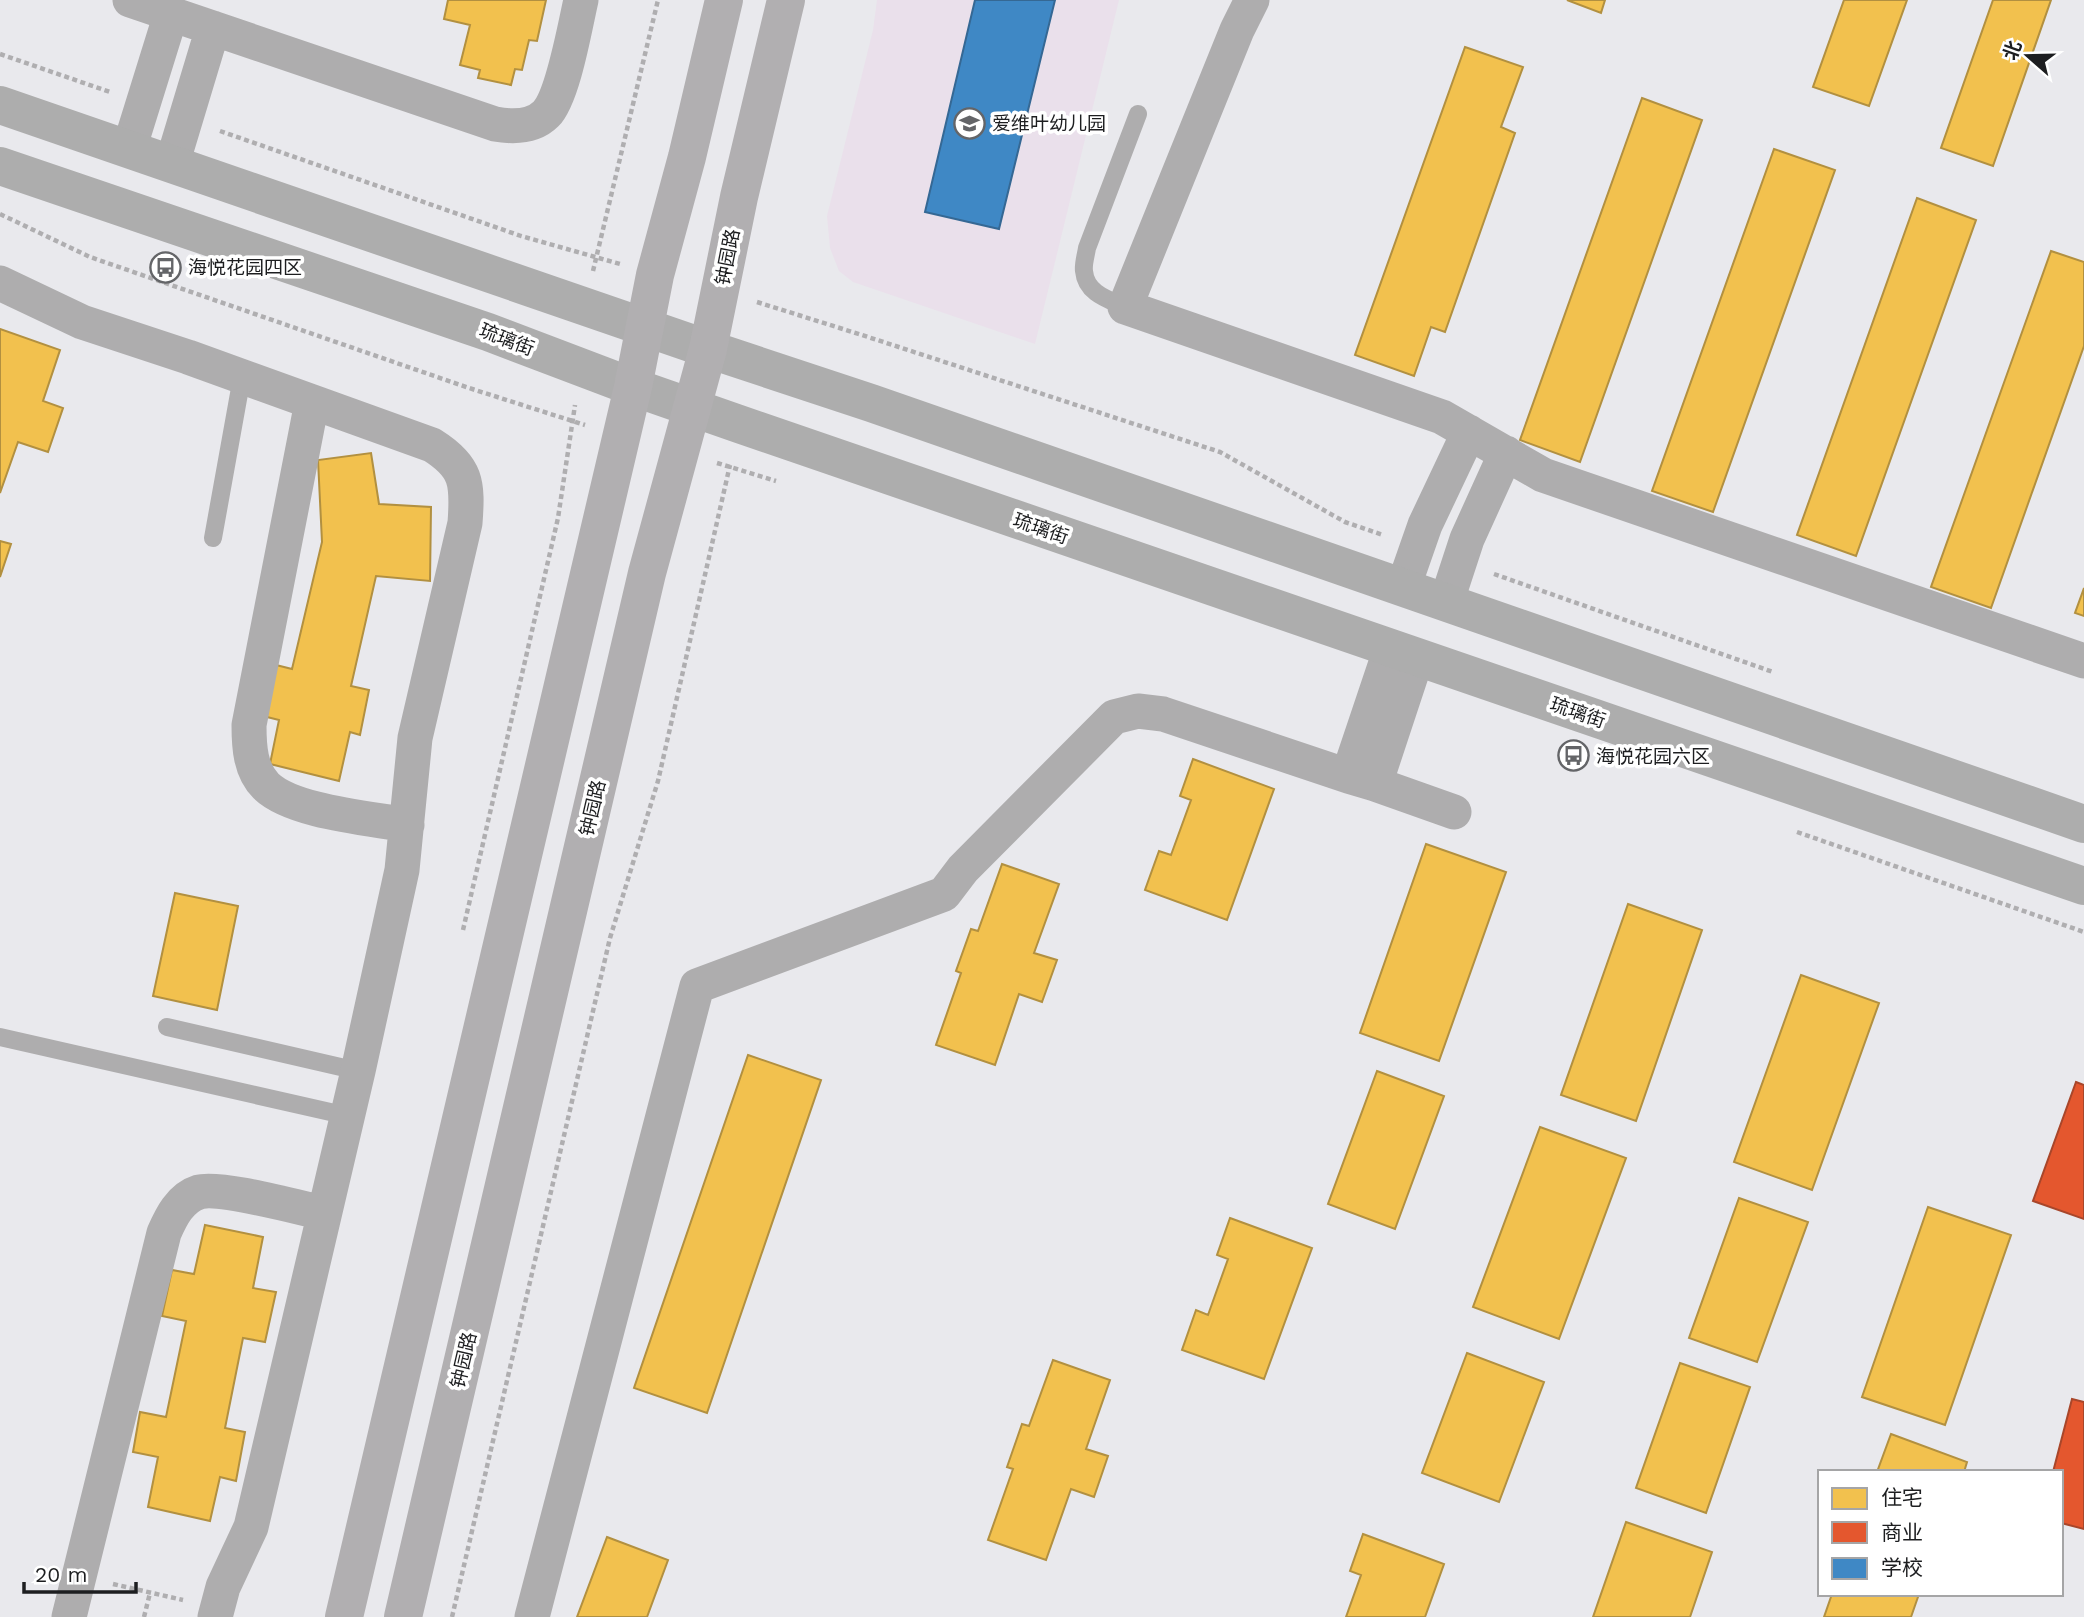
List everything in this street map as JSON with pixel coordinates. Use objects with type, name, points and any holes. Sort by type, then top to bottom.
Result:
[{"type":"main road","points":[[344,1617],[633,387],[655,275],[687,157],[724,0]]},
{"type":"main road","name":"钟园路","points":[[403,1617],[644,586],[708,349],[739,197],[786,0]]},
{"type":"main road","points":[[0,105],[708,349],[861,399],[2084,824]]},
{"type":"main road","name":"琉璃街","points":[[2,173],[488,332],[580,368],[739,424],[2084,886]]},
{"type":"street","points":[[130,0],[495,124],[513,127],[529,124],[546,114],[558,96],[581,0]]},
{"type":"street","points":[[1252,0],[1237,30],[1125,307],[1442,417],[1543,475],[2084,661]]},
{"type":"street","points":[[130,149],[171,14]]},
{"type":"street","points":[[172,164],[213,29]]},
{"type":"street","points":[[0,283],[82,322],[188,357],[432,445],[449,456],[462,473],[467,494],[465,523],[415,738],[402,870],[348,1116],[251,1527],[223,1587],[216,1612]]},
{"type":"street","points":[[312,402],[249,725],[250,751],[255,770],[265,786],[286,800],[307,807],[407,825]]},
{"type":"street","points":[[1403,588],[1425,525],[1469,432]]},
{"type":"street","points":[[1447,603],[1467,539],[1506,453]]},
{"type":"street","points":[[1362,780],[1404,652]]},
{"type":"street","points":[[532,1617],[697,986],[944,894],[962,869],[1114,718],[1138,711],[1163,713],[1454,812]]},
{"type":"street","points":[[69,1617],[164,1233],[173,1214],[187,1199],[200,1192],[220,1191],[324,1213]]},
{"type":"lane","points":[[1125,307],[1102,297],[1090,288],[1084,271],[1087,248],[1138,114]]},
{"type":"lane","points":[[213,538],[242,377]]},
{"type":"lane","points":[[167,1027],[358,1071]]},
{"type":"lane","points":[[0,1037],[348,1116]]},
{"type":"path","points":[[588,307],[595,257],[658,0]]},
{"type":"path","points":[[0,54],[144,104]]},
{"type":"path","points":[[186,119],[522,236],[655,275]]},
{"type":"path","points":[[0,214],[90,257],[460,385],[620,437]]},
{"type":"path","points":[[745,361],[760,290]]},
{"type":"path","points":[[720,292],[873,338],[1220,452],[1345,522],[1417,547]]},
{"type":"path","points":[[461,939],[558,518],[580,368]]},
{"type":"path","points":[[452,1617],[610,938],[658,781],[739,424]]},
{"type":"path","points":[[680,452],[787,484]]},
{"type":"path","points":[[1459,562],[1785,676]]},
{"type":"path","points":[[1797,831],[2084,932]]},
{"type":"path","points":[[79,1576],[150,1592],[216,1612]]},
{"type":"path","points":[[144,1617],[150,1592]]},
{"type":"shaded area","name":"爱维叶幼儿园","points":[[877,0],[1119,0],[1035,344],[853,282],[839,271],[830,248],[827,216],[873,30]]},
{"type":"building: 住宅","points":[[448,0],[546,0],[537,41],[529,40],[522,70],[515,69],[511,85],[478,78],[480,70],[460,65],[470,25],[444,19]]},
{"type":"building: 住宅","points":[[1567,0],[1605,0],[1601,13]]},
{"type":"building: 住宅","points":[[1844,0],[1907,0],[1869,106],[1813,87]]},
{"type":"building: 住宅","points":[[1993,0],[2051,0],[1993,166],[1941,148]]},
{"type":"building: 住宅","points":[[1465,47],[1523,67],[1501,127],[1515,133],[1445,332],[1431,327],[1414,376],[1355,355]]},
{"type":"building: 住宅","points":[[1642,98],[1702,120],[1580,462],[1520,440]]},
{"type":"building: 住宅","points":[[1774,149],[1835,170],[1713,512],[1652,491]]},
{"type":"building: 住宅","points":[[1917,198],[1976,220],[1856,556],[1797,535]]},
{"type":"building: 住宅","points":[[2051,251],[2084,262],[2084,346],[1991,608],[1931,587]]},
{"type":"building: 住宅","points":[[0,329],[60,350],[43,401],[63,408],[48,452],[18,442],[0,493]]},
{"type":"building: 住宅","points":[[371,453],[379,504],[431,507],[430,581],[376,576],[351,686],[369,690],[360,735],[350,732],[339,781],[270,764],[279,720],[263,716],[276,665],[292,669],[322,542],[318,460]]},
{"type":"building: 住宅","points":[[0,541],[11,544],[0,577]]},
{"type":"building: 住宅","points":[[2084,588],[2084,616],[2075,613]]},
{"type":"building: 住宅","points":[[1193,759],[1274,789],[1227,920],[1145,890],[1159,851],[1171,855],[1191,800],[1180,796]]},
{"type":"building: 住宅","points":[[1426,844],[1506,872],[1439,1061],[1360,1033]]},
{"type":"building: 住宅","points":[[1002,864],[1059,884],[1034,953],[1057,960],[1042,1002],[1019,994],[995,1065],[936,1045],[961,973],[956,971],[971,929],[978,931]]},
{"type":"building: 住宅","points":[[175,893],[238,906],[217,1010],[153,996]]},
{"type":"building: 住宅","points":[[1628,904],[1702,930],[1636,1121],[1561,1095]]},
{"type":"building: 住宅","points":[[1801,975],[1879,1003],[1812,1190],[1734,1162]]},
{"type":"building: 住宅","points":[[748,1055],[821,1080],[707,1413],[634,1388]]},
{"type":"building: 住宅","points":[[1377,1071],[1444,1096],[1395,1229],[1328,1204]]},
{"type":"building: 住宅","points":[[1540,1127],[1626,1158],[1559,1339],[1473,1307]]},
{"type":"building: 住宅","points":[[1739,1198],[1808,1222],[1757,1362],[1689,1338]]},
{"type":"building: 住宅","points":[[1928,1207],[2011,1235],[1945,1425],[1862,1397]]},
{"type":"building: 住宅","points":[[1230,1218],[1312,1248],[1264,1379],[1182,1350],[1196,1310],[1208,1315],[1228,1259],[1217,1255]]},
{"type":"building: 住宅","points":[[205,1225],[263,1237],[253,1288],[276,1292],[265,1342],[243,1338],[225,1428],[245,1432],[236,1481],[220,1477],[210,1521],[148,1507],[158,1457],[133,1452],[140,1412],[166,1417],[186,1321],[162,1316],[172,1270],[194,1274]]},
{"type":"building: 住宅","points":[[1467,1353],[1544,1382],[1499,1502],[1422,1473]]},
{"type":"building: 住宅","points":[[1053,1360],[1110,1380],[1086,1449],[1108,1456],[1094,1497],[1071,1489],[1046,1560],[988,1540],[1013,1469],[1007,1467],[1022,1424],[1029,1426]]},
{"type":"building: 住宅","points":[[1680,1363],[1750,1387],[1706,1513],[1636,1488]]},
{"type":"building: 住宅","points":[[1891,1434],[1967,1462],[1965,1470],[1878,1470]]},
{"type":"building: 住宅","points":[[1626,1522],[1712,1552],[1690,1617],[1593,1617]]},
{"type":"building: 住宅","points":[[1363,1534],[1444,1564],[1425,1617],[1346,1617],[1361,1575],[1350,1571]]},
{"type":"building: 住宅","points":[[607,1537],[668,1560],[647,1617],[577,1617]]},
{"type":"building: 住宅","points":[[1831,1596],[1918,1596],[1911,1617],[1824,1617]]},
{"type":"building: 商业","points":[[2076,1082],[2084,1085],[2084,1219],[2033,1201]]},
{"type":"building: 商业","points":[[2072,1399],[2084,1402],[2084,1529],[2063,1524],[2063,1470],[2054,1470]]},
{"type":"building: 学校","points":[[975,0],[1055,0],[999,229],[925,212]]},
{"type":"place","name":"爱维叶幼儿园","points":[[969,123]]},
{"type":"place","name":"海悦花园四区","points":[[165,267]]},
{"type":"place","name":"海悦花园六区","points":[[1573,756]]}]
